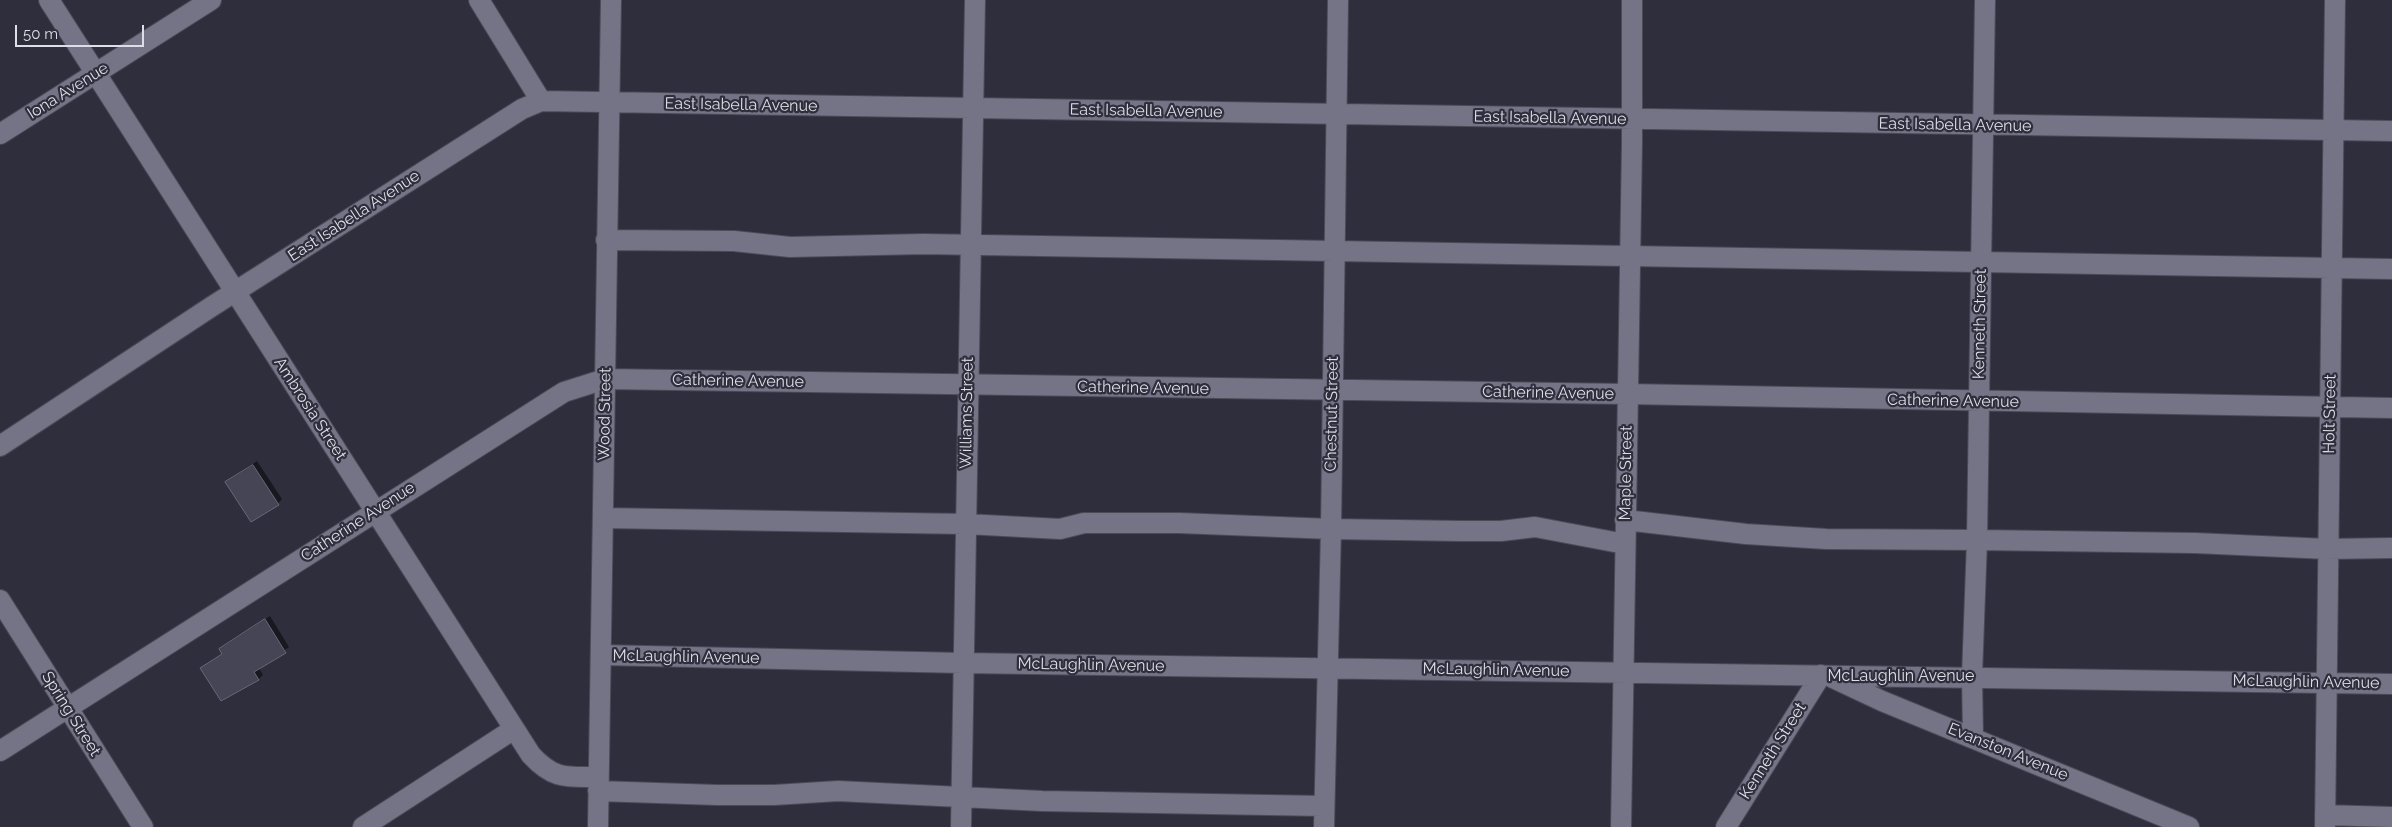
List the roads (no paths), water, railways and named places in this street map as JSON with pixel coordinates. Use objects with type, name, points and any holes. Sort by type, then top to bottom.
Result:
[{"type":"street","name":"Ambrosia Street","points":[[49,0],[514,730],[531,755],[546,770],[557,776],[598,784],[717,796],[774,796],[838,792],[1042,801],[1324,806]]},
{"type":"street","name":"Iona Avenue","points":[[0,134],[211,0]]},
{"type":"street","points":[[479,0],[541,101]]},
{"type":"street","name":"Wood Street","points":[[598,827],[611,0]]},
{"type":"street","name":"Williams Street","points":[[961,827],[969,246],[975,0]]},
{"type":"street","name":"Chestnut Street","points":[[1324,827],[1331,530],[1338,0]]},
{"type":"street","name":"Maple Street","points":[[1621,827],[1632,0]]},
{"type":"street","name":"Kenneth Street","points":[[1974,737],[1972,676],[1977,540],[1985,0]]},
{"type":"street","name":"Holt Street","points":[[2325,821],[2335,0]]},
{"type":"street","name":"East Isabella Avenue","points":[[0,446],[234,293],[528,105],[541,101],[2392,131]]},
{"type":"street","points":[[606,240],[734,241],[790,247],[923,244],[2392,268]]},
{"type":"street","name":"Catherine Avenue","points":[[0,751],[564,392],[605,379],[968,386],[1627,394],[1979,402],[2392,408]]},
{"type":"street","points":[[603,518],[966,524],[1060,529],[1084,523],[1179,523],[1331,530],[1492,531],[1534,528],[1625,544]]},
{"type":"street","points":[[1625,520],[1746,534],[1826,539],[2195,543],[2327,549],[2392,548]]},
{"type":"street","name":"Spring Street","points":[[0,600],[143,827]]},
{"type":"street","name":"McLaughlin Avenue","points":[[600,655],[964,663],[1972,676],[2392,684]]},
{"type":"street","name":"Kenneth Street","points":[[1728,826],[1824,675]]},
{"type":"street","name":"Evanston Avenue","points":[[1824,675],[1882,701],[1974,737],[2190,827]]},
{"type":"street","points":[[363,827],[514,730]]},
{"type":"street","points":[[2325,821],[2392,818]]}]
